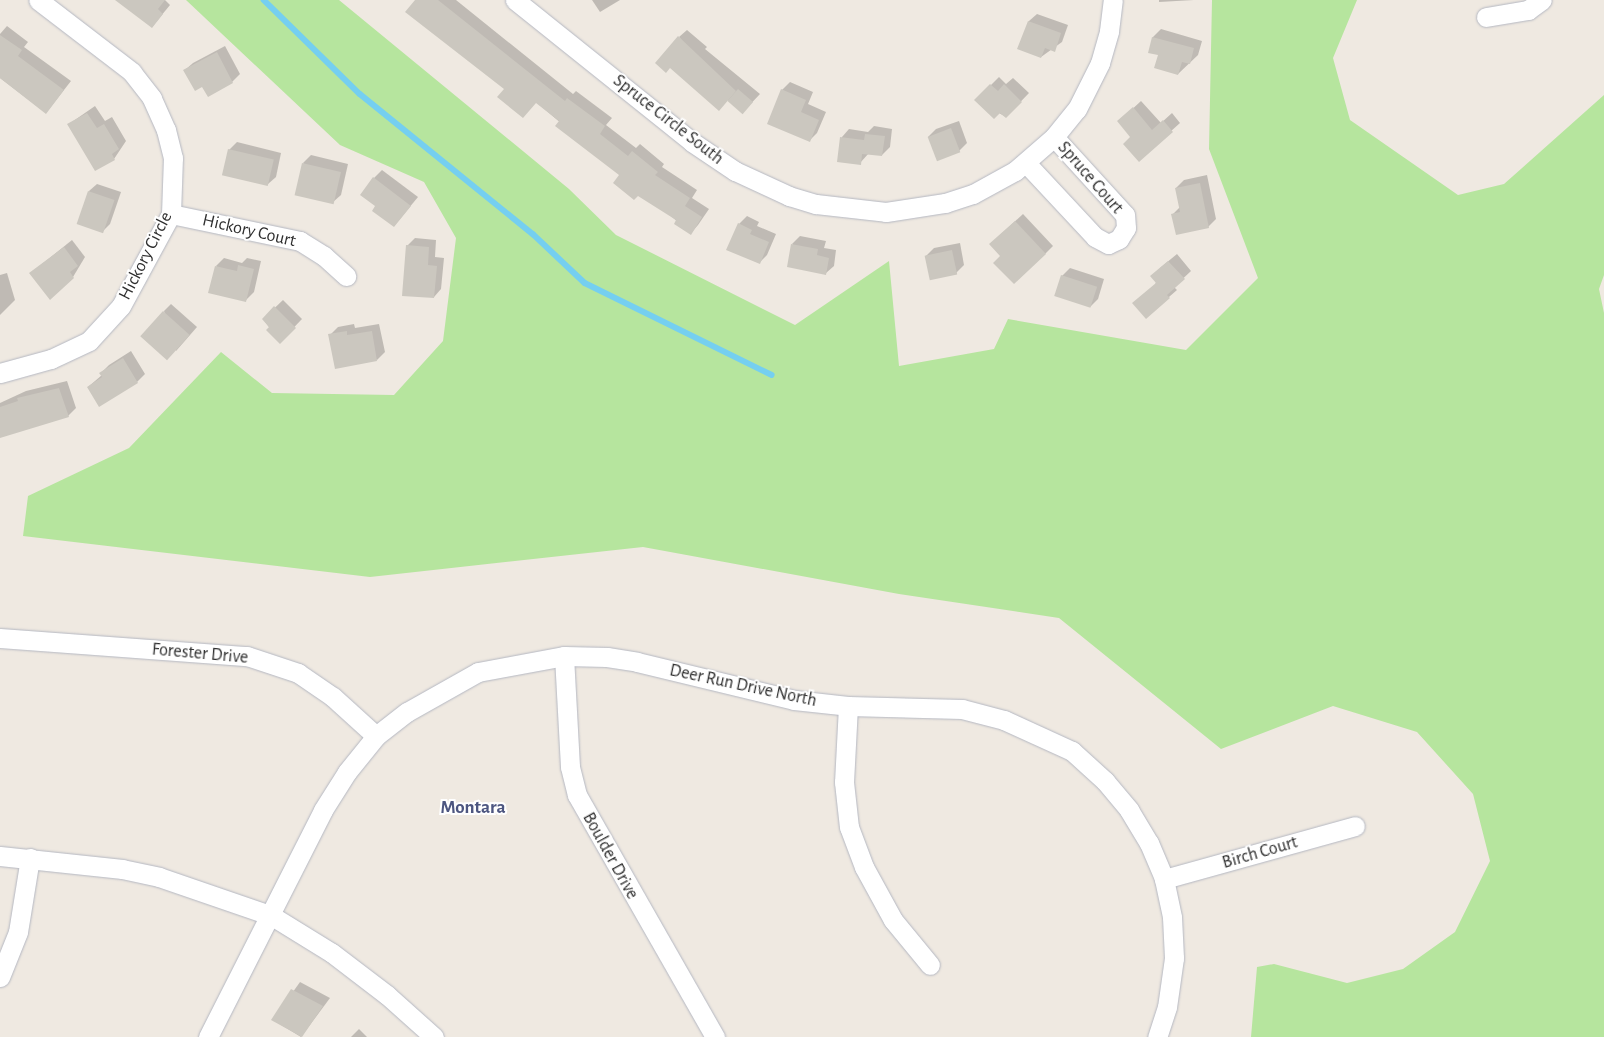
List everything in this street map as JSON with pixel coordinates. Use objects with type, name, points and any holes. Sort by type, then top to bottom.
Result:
[{"type":"street","name":"Hickory Circle","points":[[0,373],[51,359],[90,341],[121,306],[171,214],[173,158],[166,130],[152,98],[132,72],[38,0]]},
{"type":"street","name":"Spruce Circle South","points":[[515,0],[692,142],[735,171],[789,196],[864,212],[914,210],[972,194],[1026,163],[1054,137],[1076,109],[1100,63],[1110,31],[1113,0]]},
{"type":"street","points":[[1486,17],[1528,10],[1542,0]]},
{"type":"street","name":"Spruce Court","points":[[1026,163],[1095,237],[1108,244],[1119,239],[1126,228],[1125,215],[1054,137]]},
{"type":"street","name":"Hickory Court","points":[[171,214],[300,241],[324,256],[346,276]]},
{"type":"street","name":"Forester Drive","points":[[0,638],[247,656],[298,673],[334,697],[376,736]]},
{"type":"street","name":"Deer Run Drive North","points":[[208,1037],[272,916],[323,810],[346,772],[376,736],[407,712],[478,672],[564,656],[622,660],[794,700],[848,706],[962,709],[1004,720],[1072,751],[1105,781],[1128,810],[1149,844],[1164,880],[1172,917],[1174,958],[1167,1006],[1157,1037]]},
{"type":"street","name":"Boulder Drive","points":[[564,656],[570,767],[577,795],[715,1037]]},
{"type":"street","points":[[848,706],[844,782],[849,827],[864,867],[894,920],[930,965]]},
{"type":"street","name":"Birch Court","points":[[1164,880],[1355,826]]},
{"type":"street","points":[[0,856],[30,858],[159,877],[272,916],[332,953],[387,995],[434,1037]]},
{"type":"street","points":[[0,978],[18,932],[30,858]]},
{"type":"green space","points":[[186,0],[339,0],[569,189],[616,235],[795,325],[889,261],[899,366],[994,349],[1008,319],[1186,350],[1258,278],[1209,149],[1212,0],[1357,0],[1333,58],[1350,120],[1458,195],[1504,184],[1604,95],[1604,275],[1599,289],[1604,313],[1604,1037],[1251,1037],[1257,967],[1274,964],[1347,983],[1403,969],[1455,932],[1490,861],[1473,794],[1417,732],[1333,706],[1221,749],[1059,618],[899,594],[643,547],[370,577],[23,536],[28,496],[129,448],[221,352],[272,393],[394,395],[443,341],[456,238],[424,182],[340,145]]},
{"type":"building","points":[[115,0],[165,0],[158,9],[163,14],[152,28]]},
{"type":"building","points":[[415,0],[438,0],[565,101],[567,98],[605,126],[600,134],[628,156],[632,151],[658,172],[655,175],[690,198],[685,206],[702,217],[691,235],[674,224],[676,220],[638,196],[634,200],[613,183],[619,175],[555,126],[559,121],[536,103],[523,118],[497,97],[504,89],[405,12]]},
{"type":"building","points":[[1028,21],[1061,33],[1055,52],[1045,48],[1041,58],[1017,49]]},
{"type":"building","points":[[0,35],[22,50],[18,56],[64,90],[46,114],[0,78]]},
{"type":"building","points":[[678,36],[736,91],[719,111],[670,68],[666,73],[655,63]]},
{"type":"building","points":[[1152,37],[1194,48],[1190,64],[1182,62],[1178,75],[1154,68],[1158,55],[1148,53]]},
{"type":"building","points":[[217,52],[233,83],[208,97],[202,87],[195,91],[183,70]]},
{"type":"building","points":[[990,84],[998,91],[1004,84],[1022,102],[1006,118],[1000,113],[994,119],[974,100]]},
{"type":"building","points":[[738,89],[753,102],[743,114],[728,101]]},
{"type":"building","points":[[781,89],[806,100],[801,112],[819,120],[810,142],[767,124]]},
{"type":"building","points":[[1133,107],[1152,130],[1163,120],[1173,132],[1139,162],[1123,144],[1130,137],[1117,121]]},
{"type":"building","points":[[87,113],[97,128],[104,124],[119,149],[112,154],[115,160],[95,171],[67,124]]},
{"type":"building","points":[[951,128],[960,152],[937,161],[928,137]]},
{"type":"building","points":[[865,134],[885,136],[882,156],[862,154],[861,165],[837,162],[840,137],[864,140]]},
{"type":"building","points":[[228,149],[274,160],[268,186],[222,175]]},
{"type":"building","points":[[302,163],[341,172],[334,204],[295,195]]},
{"type":"building","points":[[373,177],[411,206],[394,227],[372,211],[375,206],[360,195]]},
{"type":"building","points":[[1200,183],[1209,228],[1176,235],[1171,214],[1180,212],[1175,188]]},
{"type":"building","points":[[88,191],[114,200],[103,233],[77,224]]},
{"type":"building","points":[[1015,221],[1046,254],[1014,284],[993,263],[1000,256],[989,244]]},
{"type":"building","points":[[738,223],[752,230],[750,234],[769,242],[760,264],[726,250]]},
{"type":"building","points":[[791,244],[818,249],[817,255],[829,258],[826,275],[787,267]]},
{"type":"building","points":[[406,245],[429,247],[428,265],[437,266],[434,298],[402,296]]},
{"type":"building","points":[[64,247],[78,266],[70,272],[74,278],[50,300],[29,273]]},
{"type":"building","points":[[952,250],[957,274],[930,280],[925,256]]},
{"type":"building","points":[[1168,261],[1185,279],[1167,295],[1170,298],[1146,319],[1132,303],[1156,283],[1150,276]]},
{"type":"building","points":[[238,265],[254,269],[246,302],[208,293],[215,266],[237,271]]},
{"type":"building","points":[[1061,275],[1097,287],[1090,308],[1054,296]]},
{"type":"building","points":[[274,306],[296,328],[280,344],[266,330],[269,327],[262,319]]},
{"type":"building","points":[[163,311],[190,335],[167,360],[140,336]]},
{"type":"building","points":[[347,331],[347,335],[372,331],[377,361],[335,369],[328,334]]},
{"type":"building","points":[[123,358],[138,383],[99,407],[87,387],[102,377],[99,373]]},
{"type":"building","points":[[59,388],[69,417],[0,438],[0,407],[18,401],[17,398]]},
{"type":"building","points":[[291,989],[323,1006],[302,1037],[271,1020]]},
{"type":"waterway","points":[[264,0],[360,94],[533,234],[585,283],[772,375]]},
{"type":"district","name":"Montara","points":[[473,808]]}]
